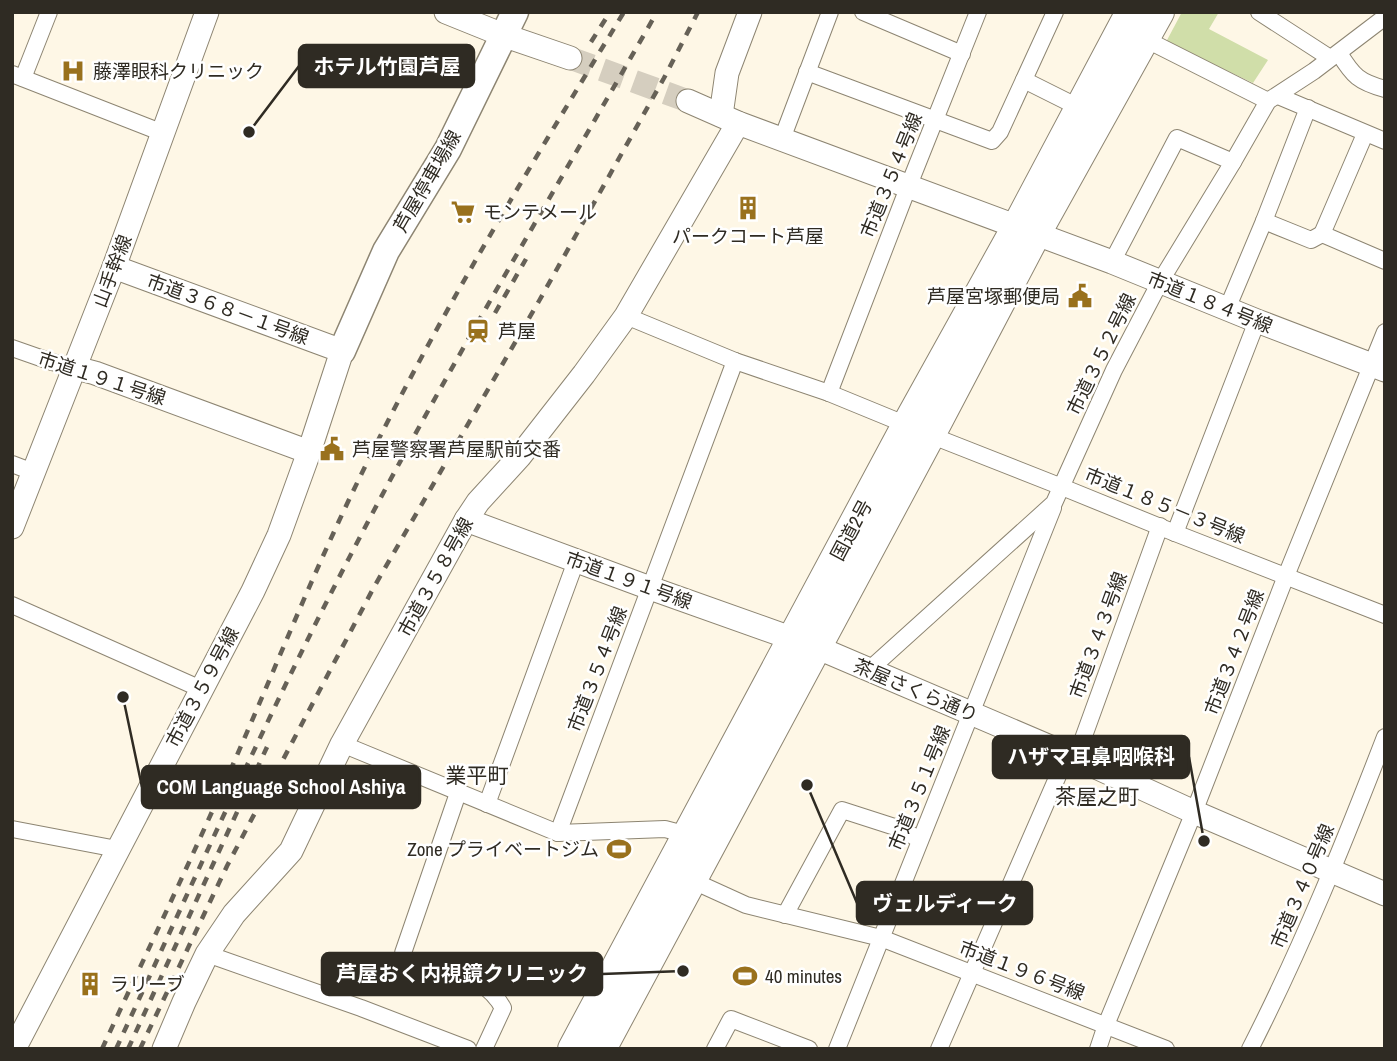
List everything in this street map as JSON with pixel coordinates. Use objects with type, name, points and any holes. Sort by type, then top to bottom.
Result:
[{"type":"highway","name":"国道2号","points":[[1026,230],[1080,108],[1131,12]]},
{"type":"highway","name":"国道2号","points":[[601,1049],[691,880],[804,644],[1026,230],[1159,12]]},
{"type":"highway","name":"国道2号","points":[[573,1049],[688,835],[804,644]]},
{"type":"main road","name":"芦屋停車場線","points":[[342,351],[386,251],[448,149],[509,23]]},
{"type":"street","points":[[49,12],[18,76],[163,133]]},
{"type":"street","name":"山手幹線","points":[[12,527],[23,468],[76,368],[207,12]]},
{"type":"street","points":[[446,12],[509,23],[570,58]]},
{"type":"street","name":"市道３５８号線","points":[[164,1049],[207,954],[234,914],[291,851],[342,744],[466,520],[478,502],[520,456],[626,316],[730,119],[727,73],[750,12]]},
{"type":"street","points":[[782,139],[830,12]]},
{"type":"street","points":[[863,12],[962,54]]},
{"type":"street","name":"市道３５４号線","points":[[829,393],[978,12]]},
{"type":"street","points":[[807,72],[992,141],[1000,132],[1055,12]]},
{"type":"street","points":[[1259,12],[1334,56],[1351,73],[1369,85],[1385,89]]},
{"type":"street","points":[[1366,12],[1384,19]]},
{"type":"street","name":"市道３５２号線","points":[[869,670],[1055,503],[1114,370],[1160,282],[1273,98],[1384,19]]},
{"type":"street","points":[[1145,38],[1273,98],[1308,108],[1385,142]]},
{"type":"street","points":[[1024,80],[1080,108]]},
{"type":"street","name":"市道１８４号線","points":[[688,101],[782,139],[1112,262],[1378,368]]},
{"type":"street","points":[[1227,309],[1308,108]]},
{"type":"street","points":[[1264,221],[1311,240],[1322,234],[1365,134]]},
{"type":"street","points":[[1112,262],[1177,138],[1233,162]]},
{"type":"street","points":[[1322,234],[1385,261]]},
{"type":"street","name":"市道３６８－１号線","points":[[114,267],[342,351]]},
{"type":"street","name":"市道１８５－３号線","points":[[626,316],[735,361],[829,393],[1385,615]]},
{"type":"street","name":"市道３４３号線","points":[[939,1049],[971,973],[1071,757],[1257,321]]},
{"type":"street","name":"市道３４２号線","points":[[1098,1049],[1286,576],[1378,368],[1385,332]]},
{"type":"street","name":"市道１９１号線","points":[[12,348],[95,373],[309,452]]},
{"type":"street","name":"市道３５９号線","points":[[14,1049],[253,592],[279,535],[342,351]]},
{"type":"street","name":"市道３５４号線","points":[[558,834],[735,361]]},
{"type":"street","name":"市道３５１号線","points":[[837,1049],[1055,503]]},
{"type":"street","name":"市道１９１号線","points":[[466,520],[804,644]]},
{"type":"street","points":[[487,804],[576,561]]},
{"type":"street","points":[[12,605],[201,689]]},
{"type":"street","name":"茶屋さくら通り","points":[[804,644],[971,713],[1385,894]]},
{"type":"street","name":"市道３４０号線","points":[[1250,1049],[1281,988],[1333,871],[1385,737]]},
{"type":"street","points":[[342,744],[558,834],[664,829],[688,835],[691,880]]},
{"type":"street","points":[[404,953],[458,793]]},
{"type":"street","points":[[785,915],[842,810],[901,829],[920,840]]},
{"type":"street","points":[[12,829],[117,849]]},
{"type":"street","name":"市道１９６号線","points":[[691,880],[746,905],[881,938],[1167,1049]]},
{"type":"street","points":[[207,954],[468,1049]]},
{"type":"street","points":[[445,966],[461,971],[479,982],[503,1008],[484,1049]]},
{"type":"street","points":[[715,1049],[731,1019],[809,1049]]},
{"type":"green space","points":[[1182,12],[1219,12],[1209,29],[1268,60],[1253,83],[1166,42]]},
{"type":"tunnel","points":[[570,58],[688,101]]},
{"type":"railway","points":[[591,42],[610,12]]},
{"type":"railway","points":[[102,1049],[212,812],[324,553],[389,419],[486,243],[624,12]]},
{"type":"railway","points":[[116,1049],[258,742],[348,560],[461,353],[657,12]]},
{"type":"railway","points":[[140,1049],[227,866],[374,587],[539,301],[698,12]]},
{"type":"railway","points":[[495,313],[526,259]]},
{"type":"railway","points":[[128,1049],[267,747]]},
{"type":"place","name":"藤澤眼科クリニック","points":[[73,71]]},
{"type":"place","name":"ホテル竹園芦屋","points":[[249,132]]},
{"type":"place","name":"パークコート芦屋","points":[[748,208]]},
{"type":"place","name":"モンテメール","points":[[463,212]]},
{"type":"place","name":"芦屋宮塚郵便局","points":[[1080,296]]},
{"type":"place","name":"芦屋","points":[[478,331]]},
{"type":"place","name":"芦屋警察署芦屋駅前交番","points":[[332,449]]},
{"type":"place","name":"COM Language School Ashiya","points":[[123,697]]},
{"type":"place","name":"ヴェルディーク","points":[[807,785]]},
{"type":"place","name":"ハザマ耳鼻咽喉科","points":[[1204,841]]},
{"type":"place","name":"Zone プライベートジム","points":[[619,849]]},
{"type":"place","name":"芦屋おく内視鏡クリニック","points":[[683,971]]},
{"type":"place","name":"40 minutes","points":[[745,976]]},
{"type":"place","name":"ラリーブ","points":[[90,984]]},
{"type":"district","name":"業平町","points":[[477,775]]},
{"type":"district","name":"茶屋之町","points":[[1097,796]]}]
